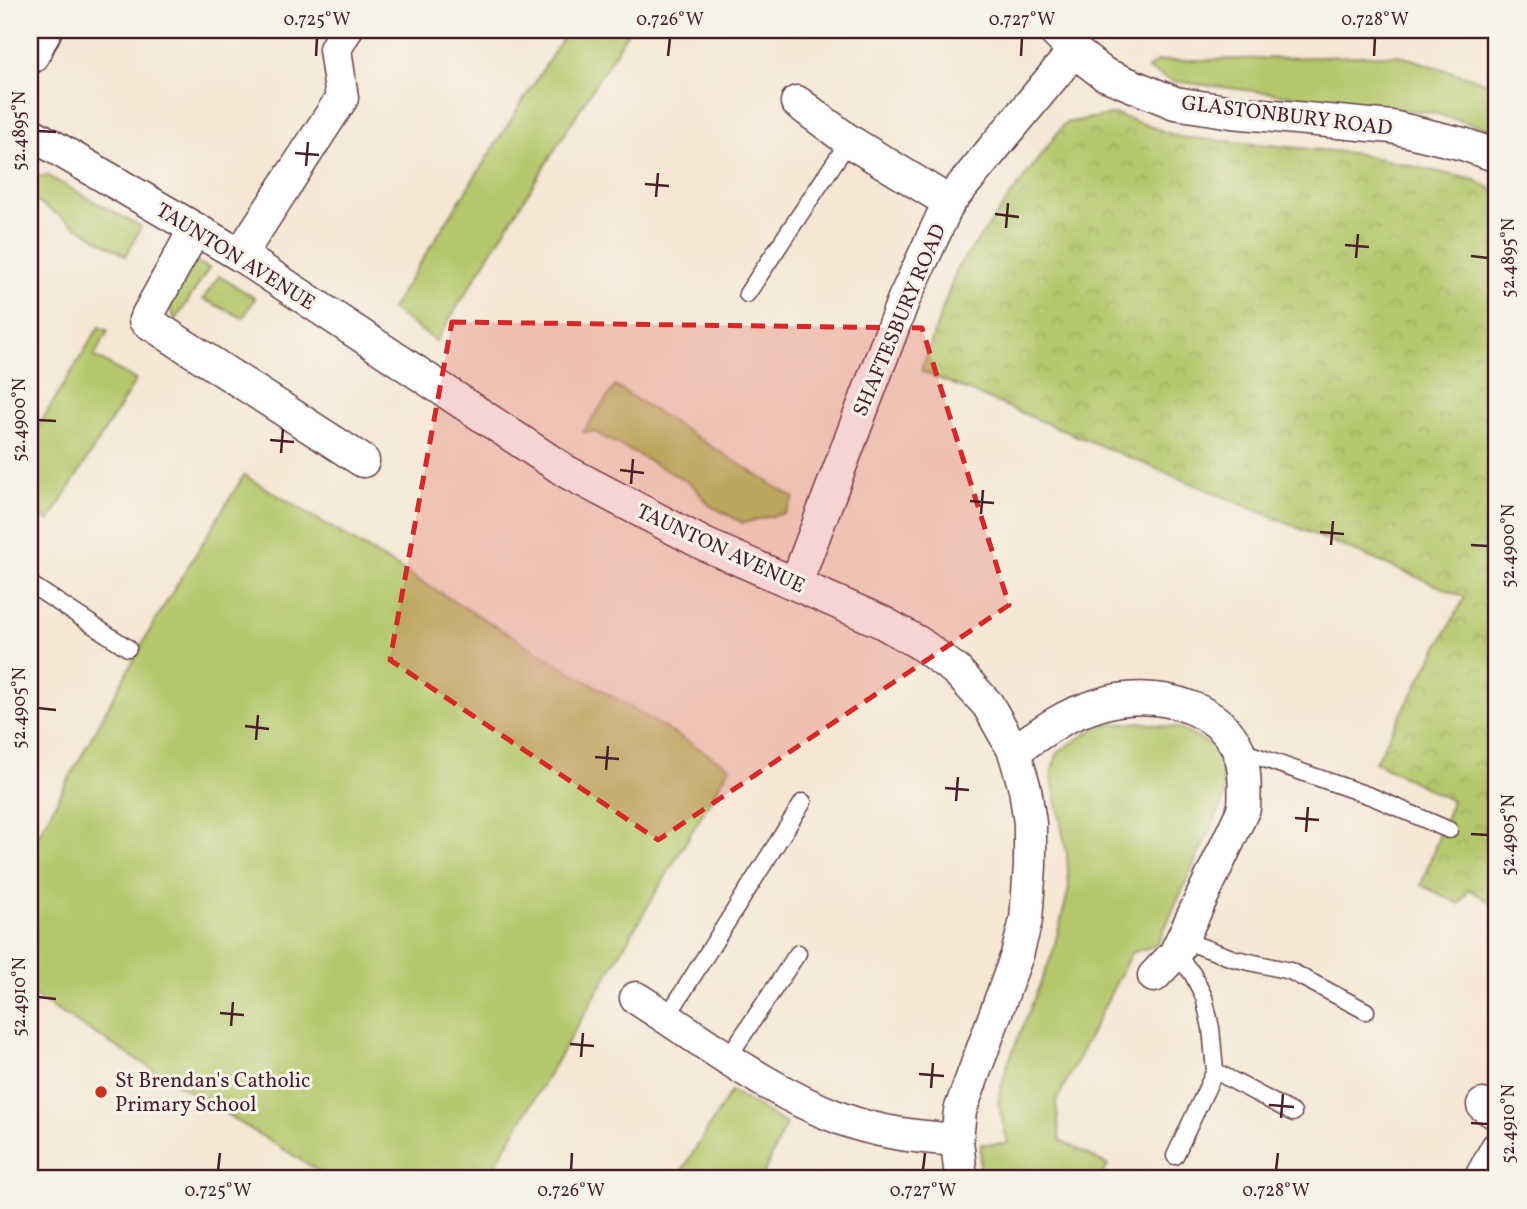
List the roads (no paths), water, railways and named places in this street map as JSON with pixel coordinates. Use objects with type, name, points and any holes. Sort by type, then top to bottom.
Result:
[{"type":"street","points":[[30,54],[42,30]]},
{"type":"street","points":[[240,255],[342,98],[335,49],[346,30]]},
{"type":"street","name":"GLASTONBURY ROAD","points":[[1064,40],[1104,74],[1175,103],[1233,112],[1392,127],[1463,144],[1497,156]]},
{"type":"street","name":"SHAFTESBURY ROAD","points":[[796,583],[903,301],[949,202],[1064,40]]},
{"type":"street","points":[[797,102],[849,141],[949,202]]},
{"type":"street","name":"TAUNTON AVENUE","points":[[30,133],[240,255],[567,472],[704,544],[882,622],[919,643],[957,671],[988,705],[1014,751],[1025,789],[1030,824],[1030,866],[1026,920],[1017,955],[960,1111],[957,1140],[961,1179]]},
{"type":"street","points":[[195,229],[145,320],[363,461]]},
{"type":"street","points":[[1014,751],[1071,716],[1124,699],[1162,700],[1200,711],[1224,730],[1239,750],[1246,784],[1244,808],[1171,957]]},
{"type":"street","points":[[636,998],[727,1059],[788,1095],[842,1120],[915,1137],[957,1140]]},
{"type":"street","points":[[1480,1179],[1497,1148]]},
{"type":"lane","points":[[747,294],[849,141]]},
{"type":"lane","points":[[30,584],[128,648]]},
{"type":"lane","points":[[1239,750],[1373,797],[1449,830]]},
{"type":"lane","points":[[667,1017],[803,802]]},
{"type":"lane","points":[[727,1059],[798,953]]},
{"type":"lane","points":[[1171,957],[1233,958],[1290,971],[1366,1011]]},
{"type":"lane","points":[[1171,957],[1192,973],[1204,997],[1211,1028],[1214,1071],[1175,1156]]},
{"type":"lane","points":[[1214,1071],[1293,1113]]},
{"type":"place","name":"St Brendan's Catholic Primary School","points":[[101,1092]]}]
